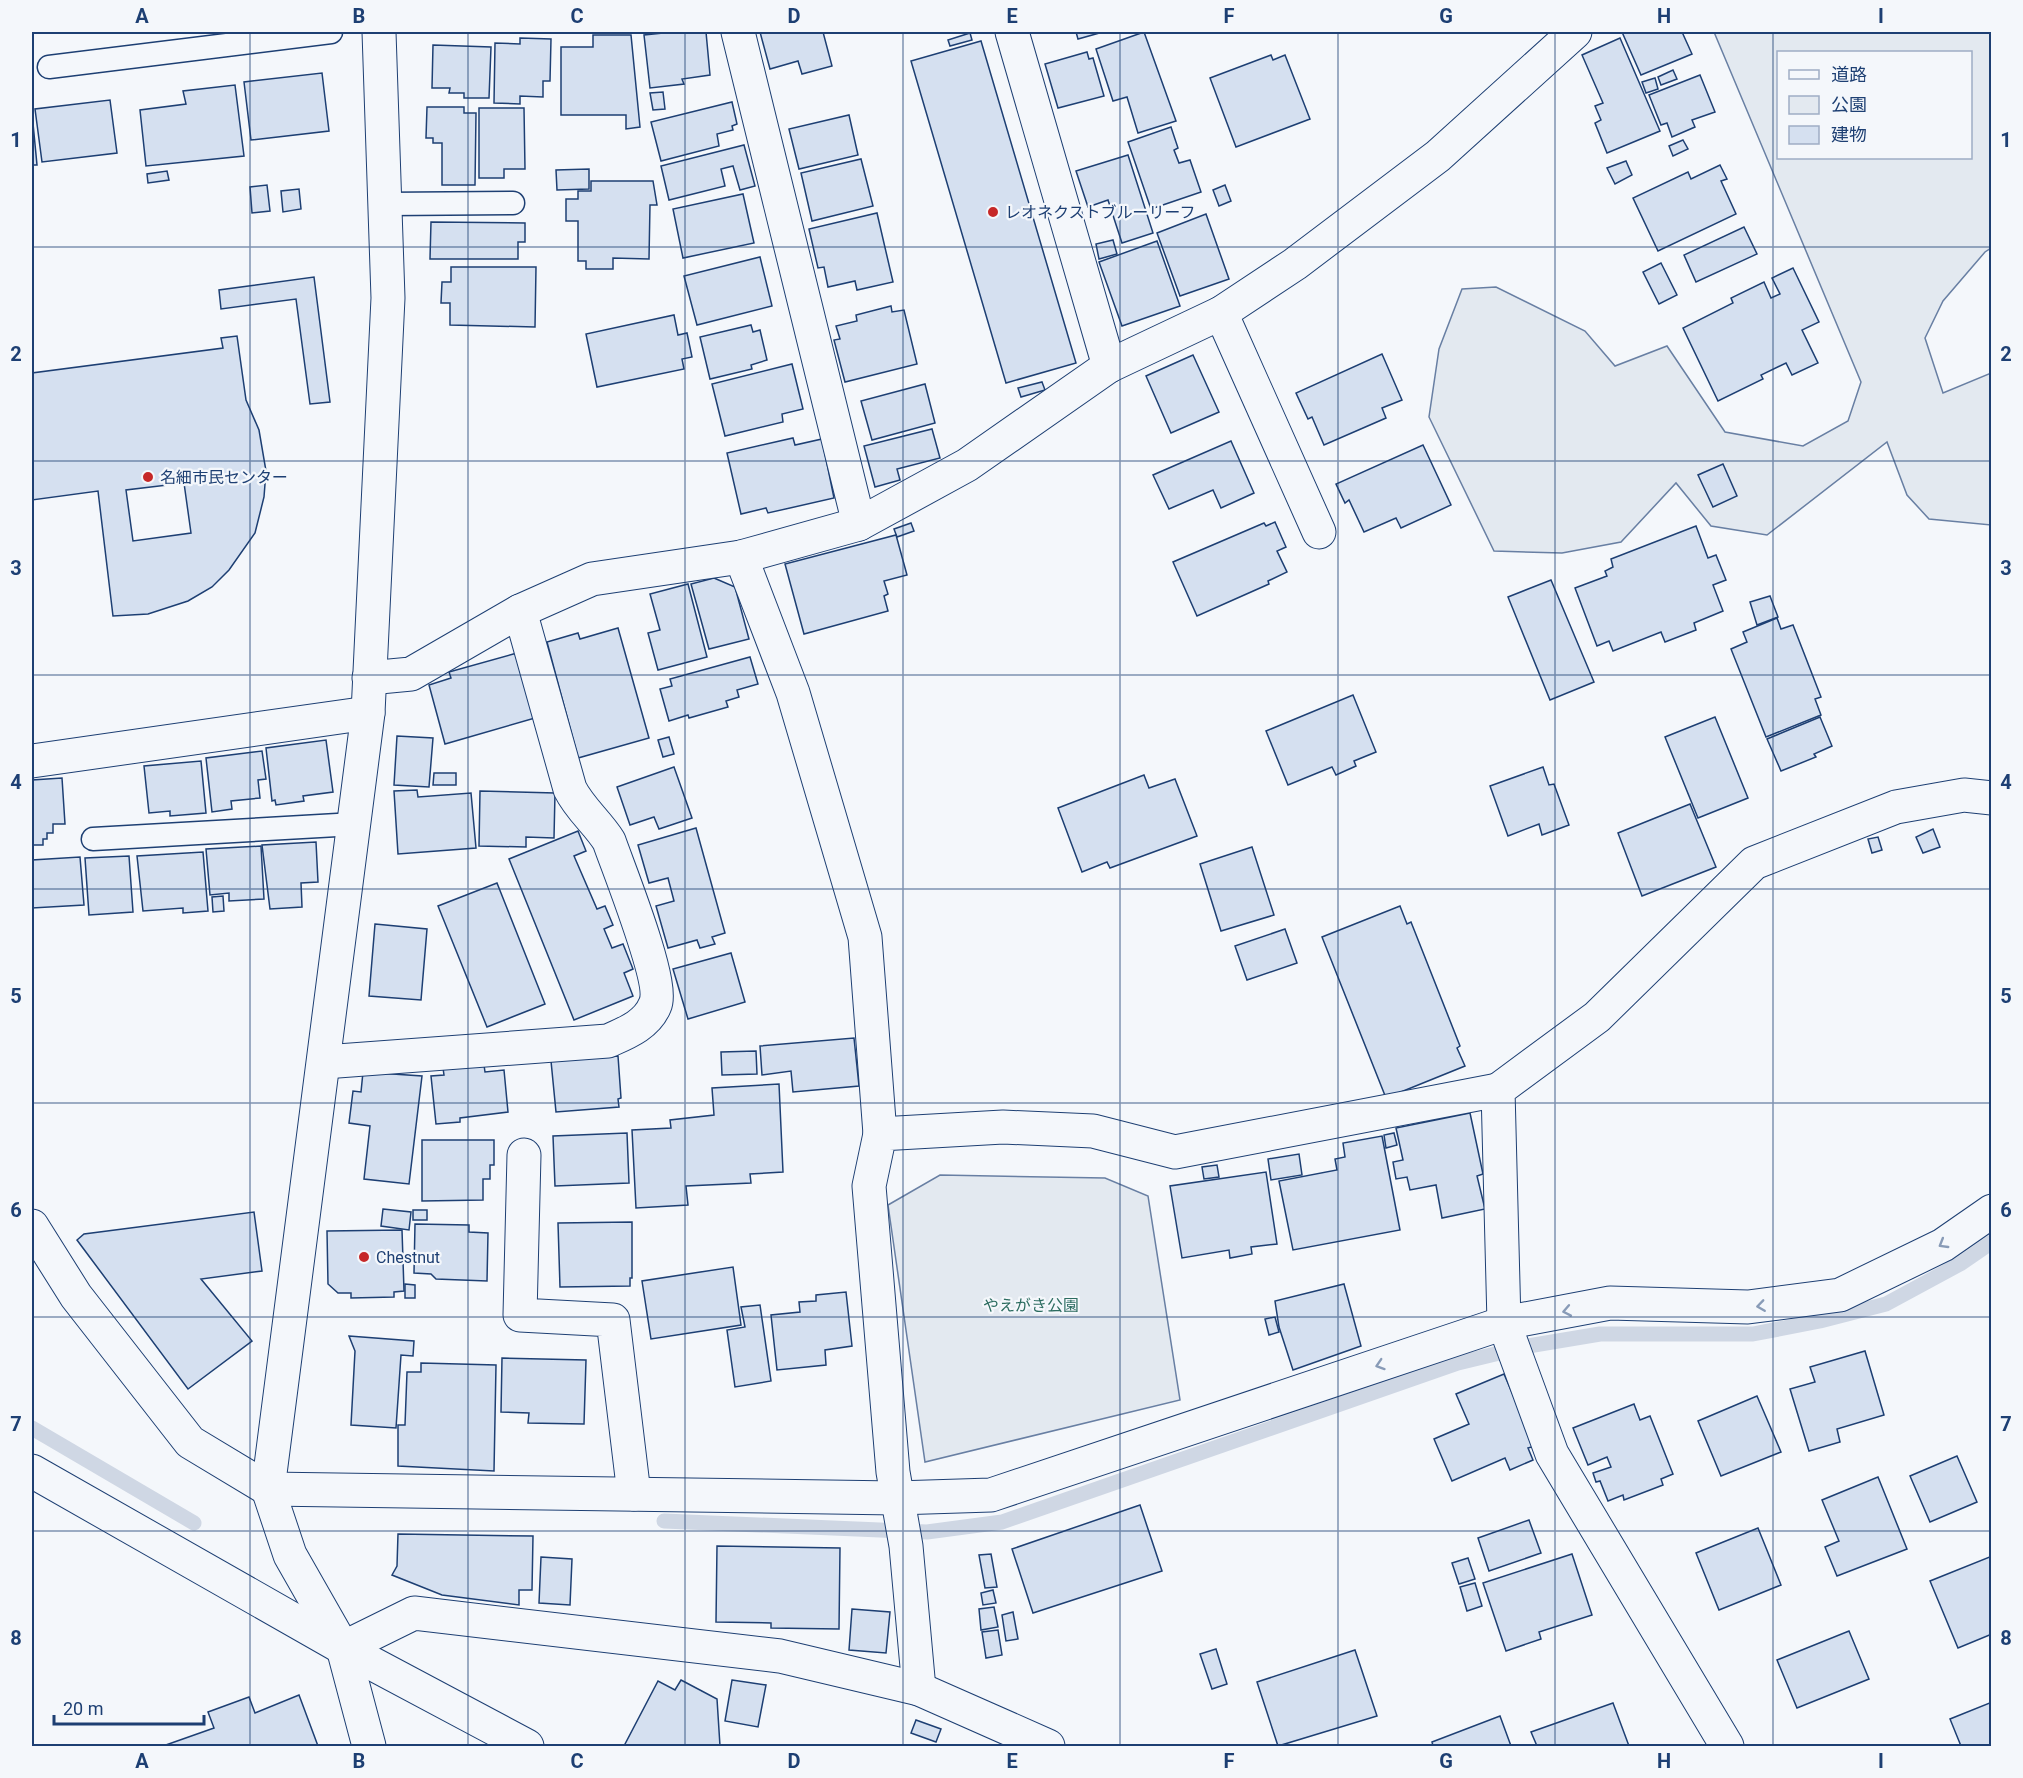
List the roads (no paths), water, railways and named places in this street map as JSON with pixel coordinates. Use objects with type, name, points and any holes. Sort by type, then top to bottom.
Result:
[{"type":"street","points":[[369,1746],[343,1648],[290,1555],[268,1489],[368,713],[388,298],[379,32]]},
{"type":"street","points":[[738,32],[859,524]]},
{"type":"street","points":[[1012,32],[1109,366]]},
{"type":"street","points":[[369,678],[411,674],[520,611],[592,579],[741,557],[859,524],[967,465],[1109,366],[1221,313],[1295,264],[1438,156],[1575,32]]},
{"type":"street","points":[[1221,313],[1319,532]]},
{"type":"street","points":[[741,557],[793,693],[866,937],[880,1134],[869,1186],[919,1689]]},
{"type":"street","points":[[324,1062],[608,1041],[632,1030],[650,1016],[657,1002],[654,973],[609,841],[597,823],[578,804],[570,789],[520,611]]},
{"type":"street","points":[[32,761],[368,713]]},
{"type":"street","points":[[880,1134],[1003,1127],[1093,1131],[1175,1152],[1498,1090],[1597,1017],[1754,863],[1896,807],[1964,795],[1992,798]]},
{"type":"street","points":[[1498,1090],[1504,1323],[1552,1454],[1727,1746]]},
{"type":"street","points":[[524,1155],[520,1315],[613,1320],[634,1494]]},
{"type":"street","points":[[32,1226],[76,1296],[190,1442],[268,1489],[634,1494],[901,1520],[991,1495],[1504,1323],[1610,1303],[1748,1307],[1840,1295],[1943,1245],[1992,1211]]},
{"type":"street","points":[[32,1471],[343,1648],[528,1746]]},
{"type":"street","points":[[343,1648],[414,1613],[780,1656],[919,1689],[1048,1746]]},
{"type":"lane","points":[[49,67],[331,32]]},
{"type":"lane","points":[[386,204],[513,203]]},
{"type":"lane","points":[[93,839],[355,824]]},
{"type":"waterway","points":[[664,1521],[927,1532],[1002,1522],[1458,1363],[1528,1346],[1600,1334],[1753,1334],[1820,1321],[1886,1304],[1960,1264],[1992,1242]]},
{"type":"waterway","points":[[32,1428],[194,1523]]},
{"type":"place","name":"レオネクストブルーリーフ","points":[[993,212]]},
{"type":"place","name":"名細市民センター","points":[[148,477]]},
{"type":"place","name":"Chestnut","points":[[364,1257]]},
{"type":"park label","name":"やえがき公園","points":[[1031,1305]]}]
